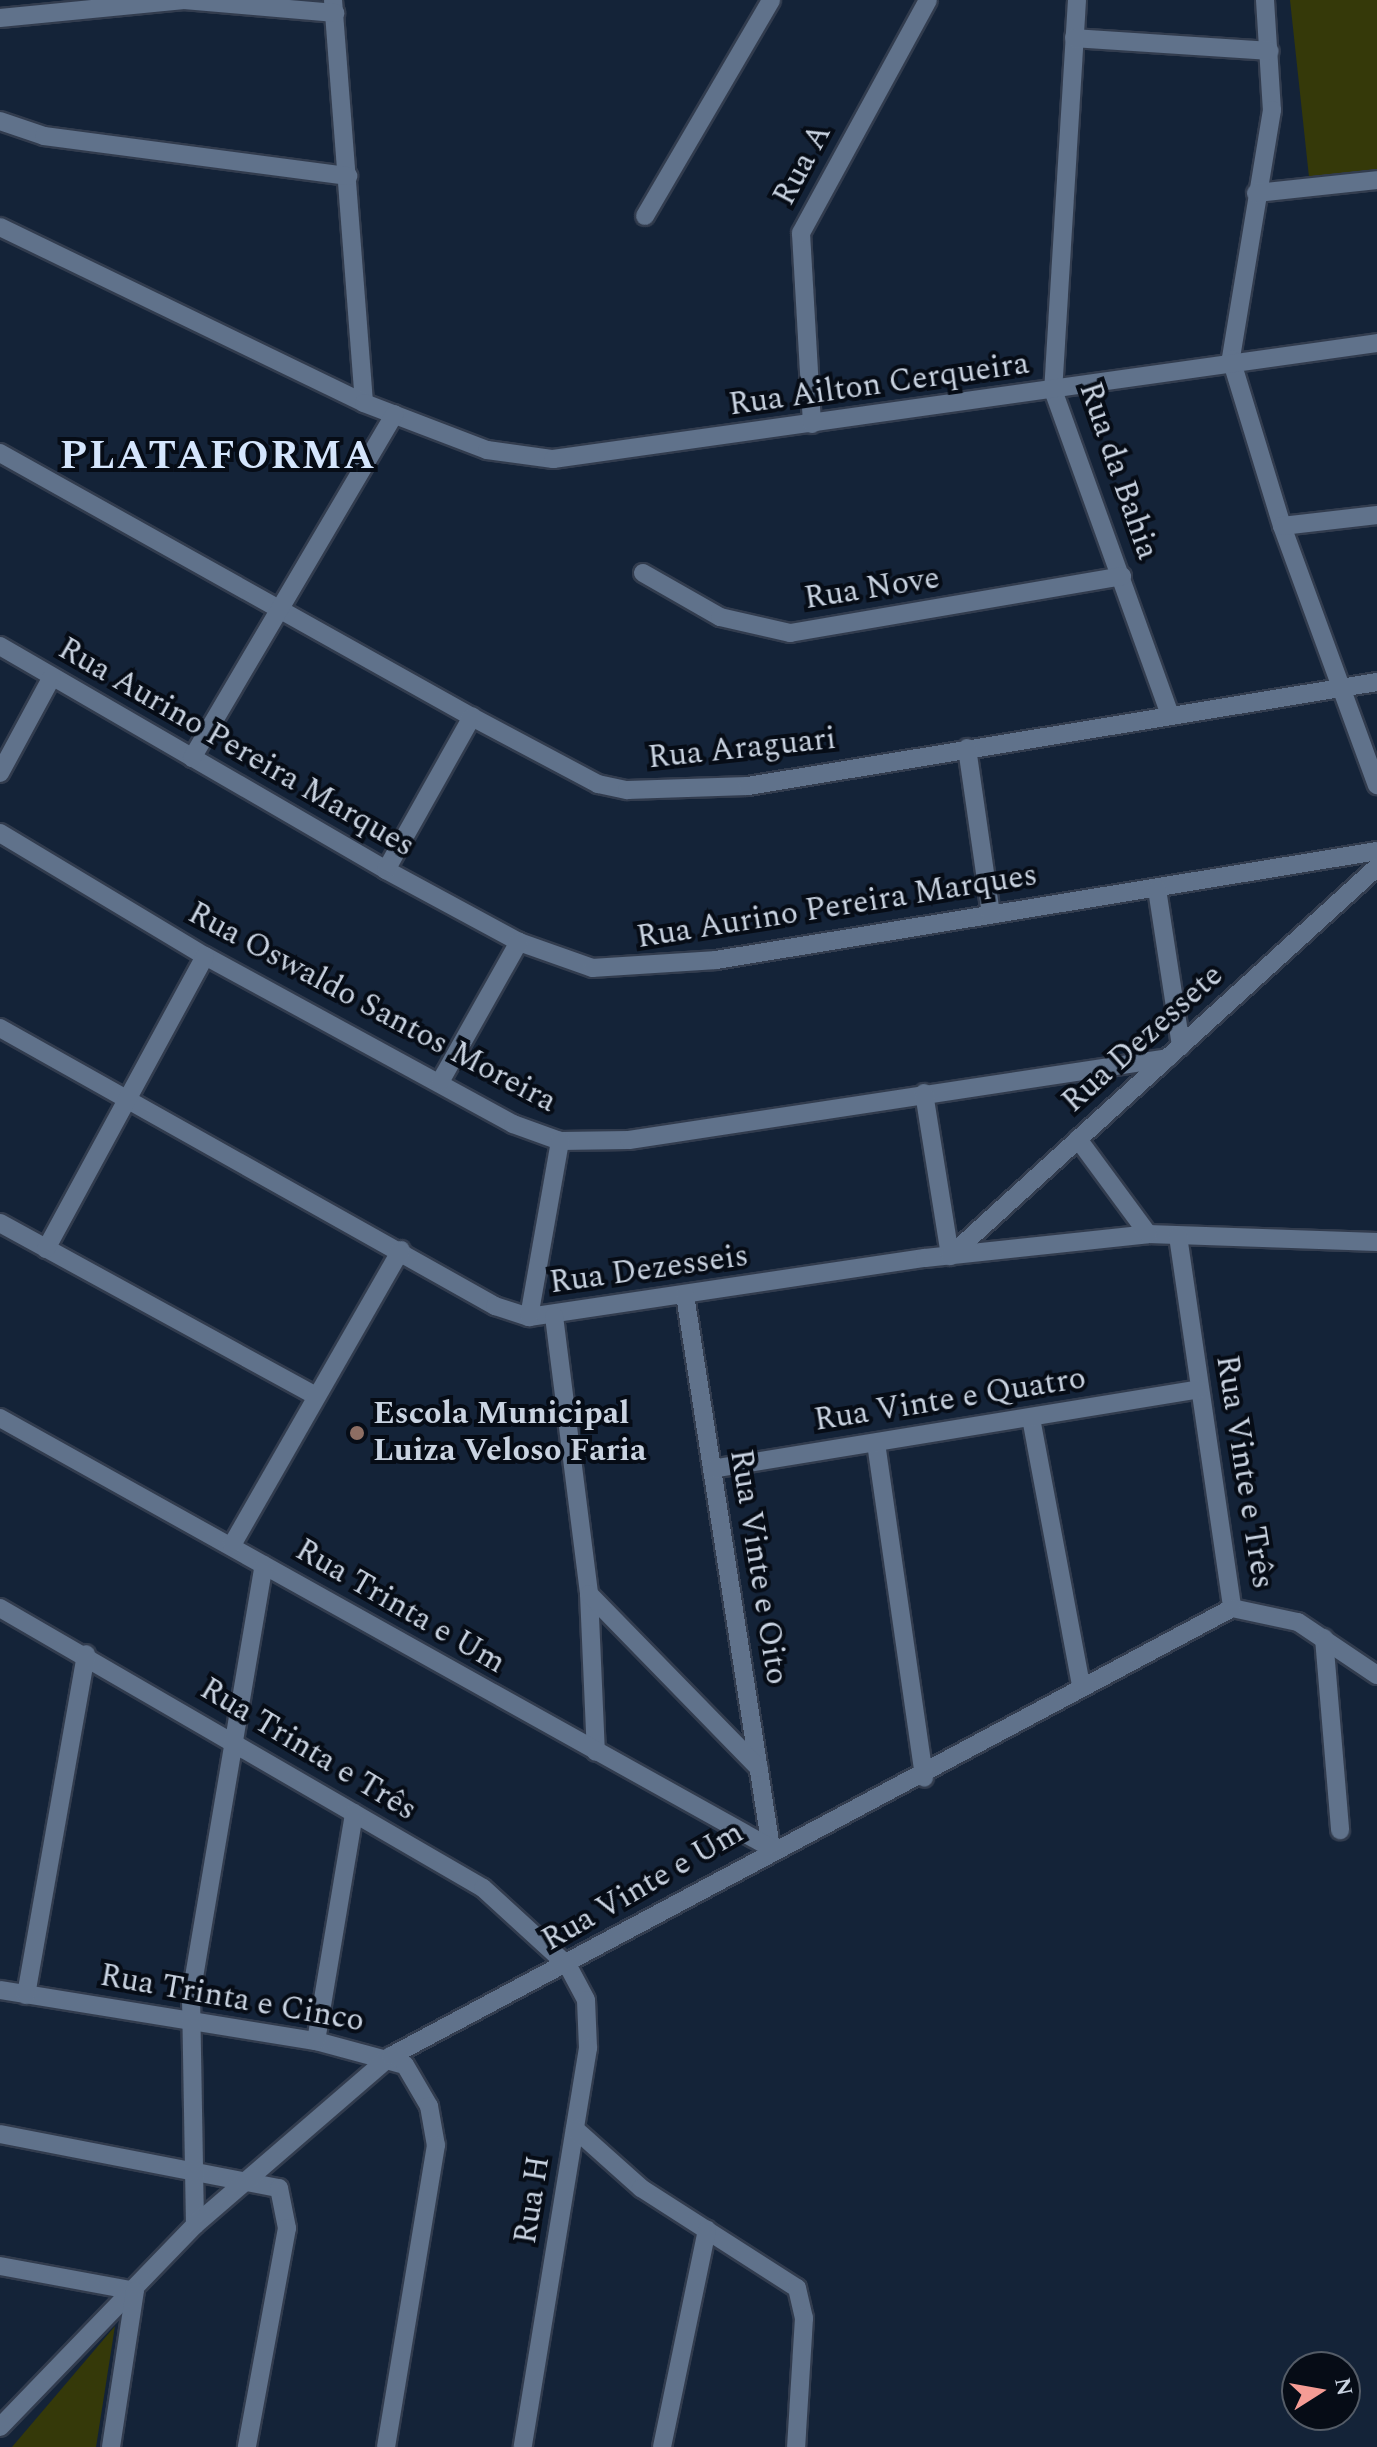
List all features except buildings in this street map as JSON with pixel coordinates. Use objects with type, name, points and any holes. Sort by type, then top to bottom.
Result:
[{"type":"street","points":[[0,18],[101,4],[184,0],[334,6],[364,403]]},
{"type":"street","points":[[645,216],[771,0]]},
{"type":"street","name":"Rua A","points":[[812,424],[801,233],[928,0]]},
{"type":"street","name":"Rua da Bahia","points":[[1077,0],[1053,390],[1170,715]]},
{"type":"street","points":[[1265,0],[1272,110],[1231,359],[1282,526],[1377,785]]},
{"type":"street","points":[[1074,38],[1270,51]]},
{"type":"street","points":[[0,121],[44,136],[348,176]]},
{"type":"street","points":[[1256,193],[1377,180]]},
{"type":"street","name":"Rua Ailton Cerqueira","points":[[0,227],[364,403],[487,450],[553,459],[1053,390],[1231,359],[1377,343]]},
{"type":"street","points":[[192,758],[395,414]]},
{"type":"street","name":"Rua Araguari","points":[[0,453],[280,611],[598,784],[655,792],[748,786],[1341,685],[1377,682]]},
{"type":"street","points":[[1282,526],[1377,515]]},
{"type":"street","name":"Rua Nove","points":[[643,573],[733,622],[790,633],[1122,576]]},
{"type":"street","name":"Rua Aurino Pereira Marques","points":[[0,646],[386,870],[519,942],[565,961],[627,970],[1157,889],[1377,851]]},
{"type":"street","points":[[0,773],[52,677]]},
{"type":"street","points":[[386,870],[472,717]]},
{"type":"street","points":[[967,748],[991,914]]},
{"type":"street","name":"Rua Oswaldo Santos Moreira","points":[[0,833],[205,956],[440,1082],[560,1141],[629,1140],[1174,1052]]},
{"type":"street","name":"Rua Dezessete","points":[[950,1256],[1377,867]]},
{"type":"street","points":[[1157,889],[1174,1052]]},
{"type":"street","points":[[440,1082],[519,942]]},
{"type":"street","points":[[46,1249],[205,956]]},
{"type":"street","name":"Rua Dezesseis","points":[[0,1028],[125,1101],[401,1250],[495,1306],[529,1317],[554,1316],[950,1256],[1148,1234],[1376,1247]]},
{"type":"street","points":[[924,1093],[950,1256]]},
{"type":"street","points":[[1078,1139],[1148,1234]]},
{"type":"street","points":[[529,1317],[560,1141]]},
{"type":"street","points":[[0,1223],[314,1395]]},
{"type":"street","name":"Rua Vinte e Três","points":[[1178,1236],[1232,1608],[1284,1616],[1324,1638],[1377,1675]]},
{"type":"street","points":[[232,1545],[314,1395],[401,1250]]},
{"type":"street","name":"Rua Vinte e Oito","points":[[685,1295],[771,1848]]},
{"type":"street","points":[[554,1316],[589,1594],[596,1752]]},
{"type":"street","name":"Rua Vinte e Quatro","points":[[712,1469],[1198,1389]]},
{"type":"street","name":"Rua Trinta e Um","points":[[0,1418],[771,1848]]},
{"type":"street","points":[[1031,1418],[1081,1686]]},
{"type":"street","points":[[876,1443],[924,1778]]},
{"type":"street","points":[[195,2225],[197,2169],[191,2021],[264,1565]]},
{"type":"street","points":[[589,1594],[759,1768]]},
{"type":"street","name":"Rua Trinta e Três","points":[[0,1608],[235,1741],[510,1906],[568,1966]]},
{"type":"street","name":"Rua Vinte e Um","points":[[0,2427],[7,2407],[135,2291],[195,2225],[256,2180],[391,2056],[568,1966],[771,1848],[924,1778],[1081,1686],[1232,1608]]},
{"type":"street","points":[[1324,1638],[1340,1830]]},
{"type":"street","points":[[26,1995],[86,1654]]},
{"type":"street","points":[[316,2041],[354,1813]]},
{"type":"street","name":"Rua H","points":[[523,2447],[575,2129],[588,2024],[568,1966]]},
{"type":"street","name":"Rua Trinta e Cinco","points":[[0,1990],[391,2056],[420,2084],[429,2106],[434,2170],[386,2447]]},
{"type":"street","points":[[575,2129],[641,2188],[797,2288],[804,2318],[796,2447]]},
{"type":"street","points":[[0,2134],[256,2180],[279,2188],[288,2216],[247,2447]]},
{"type":"street","points":[[662,2447],[707,2230]]},
{"type":"street","points":[[0,2266],[135,2291],[111,2447]]},
{"type":"green space","points":[[1290,0],[1377,0],[1377,169],[1309,177]]},
{"type":"green space","points":[[115,2326],[96,2447],[12,2447]]},
{"type":"place","name":"Escola Municipal Luiza Veloso Faria","points":[[357,1433]]},
{"type":"district","name":"PLATAFORMA","points":[[218,457]]}]
